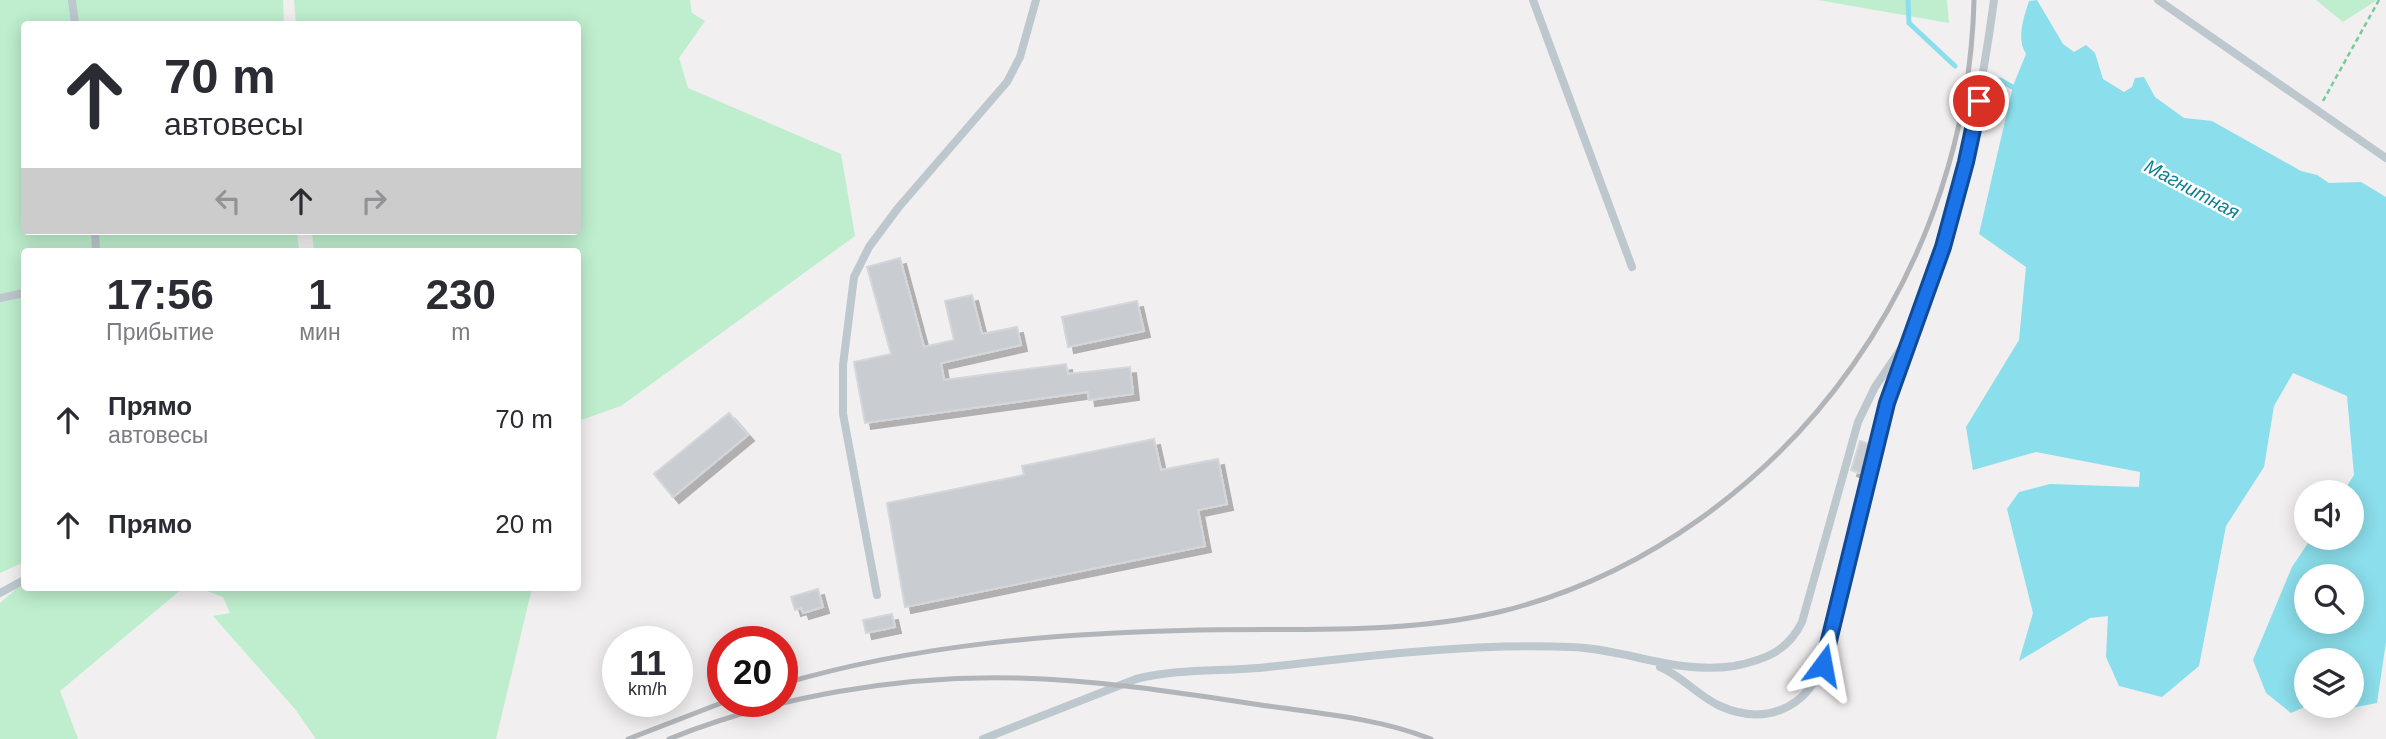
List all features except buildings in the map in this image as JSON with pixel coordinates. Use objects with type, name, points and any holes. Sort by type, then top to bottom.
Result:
[{"type":"lane","points":[[72,0],[75,21]]},
{"type":"lane","points":[[877,595],[843,414],[843,365],[854,277],[859,262],[890,218],[1007,82],[1020,57],[1036,0]]},
{"type":"lane","points":[[1533,0],[1632,267]]},
{"type":"lane","points":[[1644,660],[1687,681],[1719,706],[1737,711],[1776,712],[1806,696],[1823,665],[1887,403],[1943,247],[1966,162],[1983,77],[1994,0]]},
{"type":"lane","points":[[2158,0],[2386,158]]},
{"type":"lane","points":[[0,298],[21,294]]},
{"type":"lane","points":[[983,739],[1084,698],[1162,672],[1235,670],[1358,656],[1503,645],[1583,648],[1695,668],[1734,666],[1776,653],[1795,635],[1864,405],[1915,328]]},
{"type":"lane","points":[[0,593],[21,582]]},
{"type":"path","points":[[2317,112],[2379,0]]},
{"type":"green space","points":[[0,0],[283,0],[284,21],[21,21],[21,235],[297,235],[299,248],[21,248],[21,563],[0,573]]},
{"type":"green space","points":[[294,0],[690,0],[692,13],[705,21],[679,58],[688,88],[841,154],[855,236],[621,406],[581,420],[581,248],[314,248],[312,235],[581,235],[581,21],[296,21]]},
{"type":"green space","points":[[1818,0],[1947,0],[1949,23]]},
{"type":"green space","points":[[2316,0],[2377,0],[2343,22]]},
{"type":"green space","points":[[21,585],[21,591],[179,591],[60,691],[78,739],[0,739],[0,603]]},
{"type":"green space","points":[[207,591],[531,591],[496,739],[316,739],[295,709],[213,616],[230,613],[223,597]]},
{"type":"water","points":[[2037,0],[2063,44],[2074,52],[2086,45],[2095,53],[2103,79],[2124,92],[2132,87],[2135,78],[2144,77],[2155,97],[2184,118],[2212,121],[2301,171],[2317,175],[2329,183],[2361,182],[2386,197],[2386,642],[2377,703],[2364,706],[2364,648],[2294,648],[2294,712],[2291,713],[2266,693],[2253,660],[2292,567],[2294,564],[2303,550],[2364,550],[2364,480],[2351,480],[2354,475],[2347,396],[2293,373],[2274,406],[2264,467],[2226,526],[2199,666],[2162,697],[2119,686],[2106,657],[2108,616],[2090,618],[2019,661],[2033,613],[2007,509],[2019,492],[2050,484],[2139,487],[2140,472],[2036,452],[1973,470],[1966,427],[2019,340],[2026,267],[1979,234],[2013,86],[2026,54],[2021,35],[2029,1]]},
{"type":"waterway","name":"Магнитная","points":[[1908,0],[1909,23],[1955,66]]},
{"type":"waterway","name":"Магнитная","points":[[2000,80],[2016,89]]},
{"type":"railway","points":[[798,680],[833,670],[937,650],[1041,638],[1199,630],[1352,629],[1466,619],[1555,595],[1606,574],[1654,549],[1700,519],[1743,485],[1783,448],[1820,408],[1880,324],[1923,237],[1954,145],[1971,49],[1974,0]]},
{"type":"railway","points":[[669,739],[752,711],[840,691],[929,680],[973,678],[1077,681],[1166,691],[1366,721],[1431,739]]},
{"type":"railway","points":[[628,739],[707,709]]},
{"type":"route","points":[[1823,665],[1887,403],[1943,247],[1979,101]]}]
